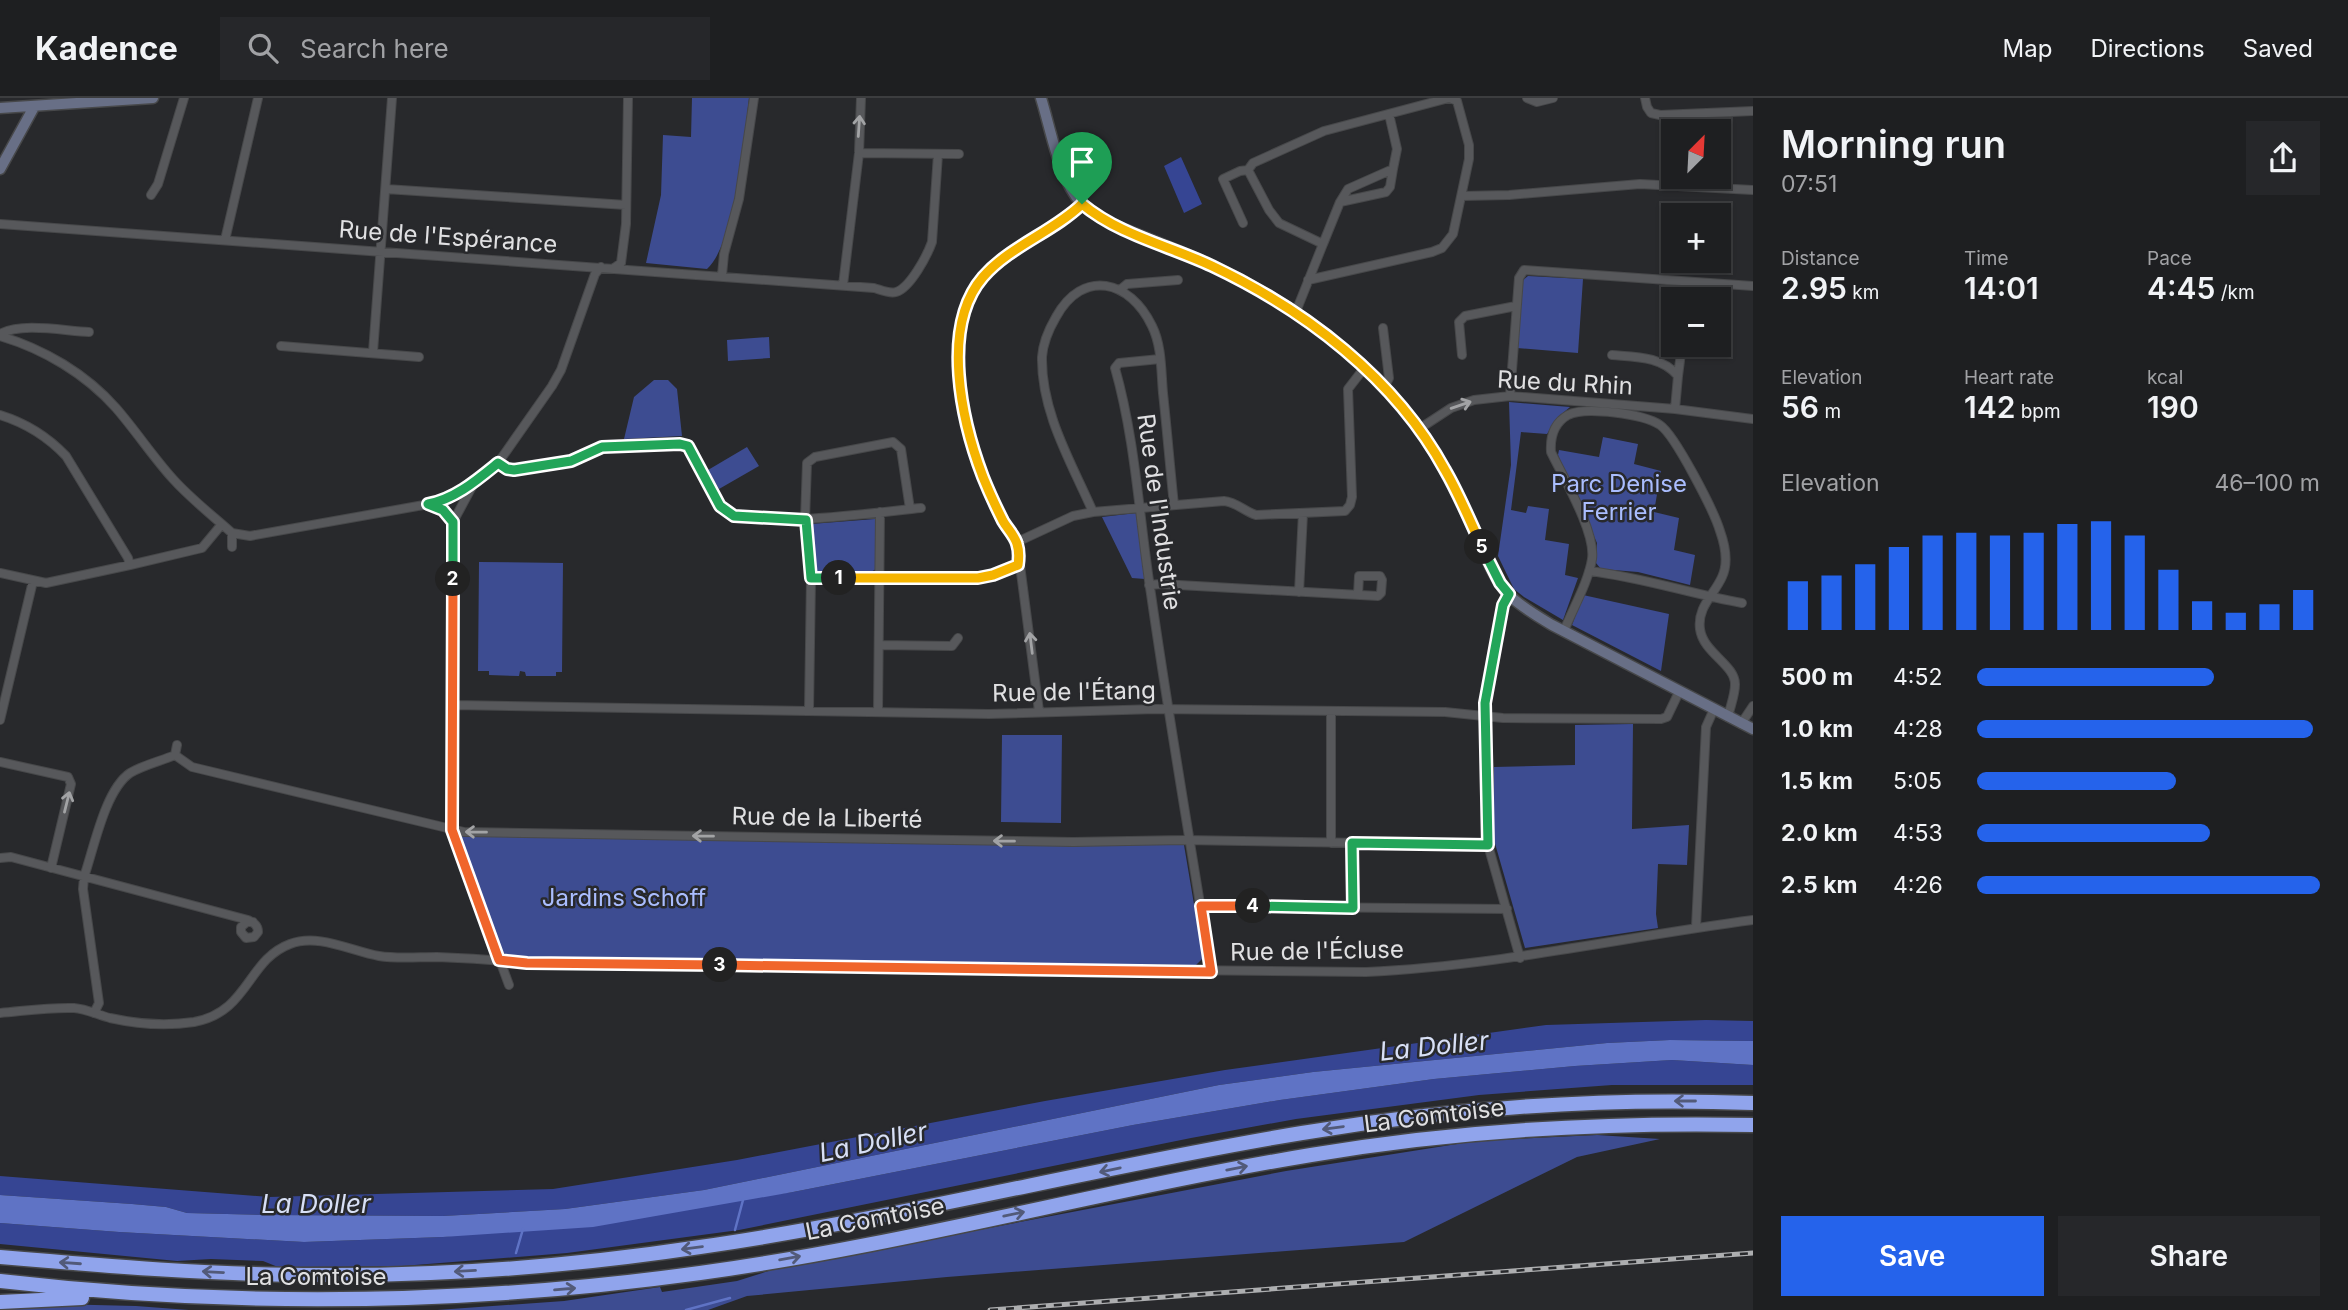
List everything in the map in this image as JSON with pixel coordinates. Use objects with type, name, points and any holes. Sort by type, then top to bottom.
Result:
[{"type":"highway","name":"La Comtoise","points":[[0,1257],[138,1268],[317,1275],[457,1272],[574,1263],[701,1247],[816,1227],[1244,1143],[1378,1122],[1489,1108],[1561,1103],[1753,1103]]},
{"type":"highway","name":"La Comtoise","points":[[0,1281],[155,1295],[262,1300],[383,1300],[571,1289],[703,1273],[817,1253],[1241,1167],[1375,1145],[1548,1127],[1630,1124],[1753,1125]]},
{"type":"highway","points":[[0,1302],[53,1298],[114,1299],[155,1295]]},
{"type":"main road","points":[[0,108],[153,98]]},
{"type":"main road","points":[[1041,98],[1063,169],[1082,204],[1109,223],[1214,267],[1295,314],[1326,336],[1384,387],[1419,429],[1446,470],[1492,568],[1509,594],[1530,611],[1564,631],[1753,729]]},
{"type":"main road","points":[[0,169],[34,107]]},
{"type":"street","points":[[151,195],[158,184],[184,98]]},
{"type":"street","points":[[225,240],[258,98]]},
{"type":"street","points":[[373,352],[392,98]]},
{"type":"street","points":[[614,268],[621,263],[626,205],[628,98]]},
{"type":"street","points":[[722,275],[724,254],[739,199],[754,98]]},
{"type":"street","points":[[843,285],[859,153],[860,98]]},
{"type":"street","points":[[1243,223],[1223,179],[1248,170],[1253,163],[1324,131],[1449,98],[1457,101],[1469,145],[1469,159],[1453,234],[1441,248],[1308,280]]},
{"type":"street","points":[[1527,98],[1537,102],[1553,98]]},
{"type":"street","points":[[1645,98],[1651,113],[1660,115],[1753,111]]},
{"type":"street","points":[[1340,202],[1386,192],[1390,187],[1397,149],[1389,114]]},
{"type":"street","points":[[859,153],[959,154]]},
{"type":"street","name":"Rue de l'Espérance","points":[[0,224],[722,275],[874,288],[893,293],[904,289],[928,254],[932,243],[938,154]]},
{"type":"street","points":[[1295,314],[1340,202],[1348,189],[1393,169]]},
{"type":"street","points":[[1248,170],[1279,223],[1323,244]]},
{"type":"street","points":[[1462,196],[1509,195],[1640,184],[1753,190]]},
{"type":"street","points":[[386,189],[626,205]]},
{"type":"street","points":[[1039,711],[1017,542],[1002,519],[983,477],[967,427],[957,369],[964,315],[983,276],[1082,204]]},
{"type":"street","points":[[0,335],[58,361],[92,384],[115,407],[174,480],[232,533],[250,536],[428,504],[451,496],[474,483],[498,463],[561,370],[595,274],[601,267]]},
{"type":"street","points":[[1510,396],[1519,278],[1524,270],[1753,286]]},
{"type":"street","points":[[1121,289],[1127,284],[1178,280]]},
{"type":"street","points":[[1093,512],[1047,403],[1042,354],[1048,332],[1060,310],[1075,293],[1099,285],[1121,289],[1134,299],[1153,328],[1160,359],[1174,505]]},
{"type":"street","points":[[1462,355],[1459,323],[1465,316],[1516,306]]},
{"type":"street","points":[[0,335],[9,329],[27,328],[89,332]]},
{"type":"street","points":[[1383,328],[1389,378],[1384,387]]},
{"type":"street","points":[[281,346],[419,357]]},
{"type":"street","name":"Rue du Rhin","points":[[1612,355],[1650,358],[1672,369],[1678,376]]},
{"type":"street","points":[[1675,409],[1680,357]]},
{"type":"street","name":"Rue de l'Industrie","points":[[1160,359],[1118,363],[1115,368],[1125,404],[1149,585],[1211,972]]},
{"type":"street","points":[[1017,542],[1073,516],[1140,507],[1224,500],[1233,501],[1243,511],[1256,515],[1345,511],[1352,496],[1348,389],[1365,368]]},
{"type":"street","name":"Rue du Rhin","points":[[1419,429],[1451,408],[1474,400],[1510,396],[1675,409],[1753,419]]},
{"type":"street","points":[[1564,631],[1589,571],[1592,550],[1590,534],[1551,452],[1550,439],[1566,416],[1577,412],[1641,416],[1661,425],[1674,439],[1719,527],[1726,548],[1722,577],[1709,597],[1699,622],[1701,638],[1731,671],[1736,683],[1720,712],[1706,727],[1696,927]]},
{"type":"street","points":[[0,415],[30,426],[54,443],[66,456],[130,565]]},
{"type":"street","points":[[809,710],[811,578],[806,520],[806,466],[810,459],[889,442],[901,449],[910,509]]},
{"type":"street","points":[[498,463],[514,470],[571,461],[602,447],[688,446],[720,506],[734,516],[806,520],[921,508]]},
{"type":"street","points":[[474,483],[453,522],[452,830],[509,985]]},
{"type":"street","points":[[428,504],[443,510],[453,522]]},
{"type":"street","points":[[878,712],[880,512]]},
{"type":"street","points":[[1299,592],[1303,513]]},
{"type":"street","points":[[0,573],[46,583],[130,565],[202,548],[222,524]]},
{"type":"street","points":[[232,533],[232,547]]},
{"type":"street","points":[[811,578],[978,578],[1018,565]]},
{"type":"street","points":[[1589,571],[1682,588],[1709,597],[1742,603]]},
{"type":"street","points":[[0,720],[33,580]]},
{"type":"street","points":[[1149,585],[1358,595]]},
{"type":"street","points":[[1509,594],[1503,605],[1489,669],[1485,703],[1488,845],[1520,958]]},
{"type":"street","points":[[879,645],[952,646],[958,638]]},
{"type":"street","name":"Rue de l'Étang","points":[[454,705],[993,713],[1168,709],[1445,712],[1485,716],[1661,719],[1667,717],[1679,692]]},
{"type":"street","points":[[1741,724],[1748,709],[1753,706]]},
{"type":"street","points":[[1331,712],[1331,843]]},
{"type":"street","points":[[94,1013],[99,1003],[83,889],[84,877],[109,803],[119,783],[133,771],[176,755],[177,745]]},
{"type":"street","name":"Rue de la Liberté","points":[[176,755],[192,767],[452,830],[1073,842],[1189,840],[1488,845]]},
{"type":"street","points":[[0,762],[68,777],[71,784],[51,868]]},
{"type":"street","points":[[1352,843],[1353,908]]},
{"type":"street","points":[[0,858],[12,857],[253,922]]},
{"type":"street","points":[[1201,906],[1507,909]]},
{"type":"street","name":"Rue de l'Écluse","points":[[0,1013],[73,1008],[110,1018],[152,1023],[199,1021],[223,1012],[238,999],[270,955],[292,943],[306,941],[318,941],[380,956],[527,963],[1211,972],[1379,971],[1429,969],[1520,958],[1696,927],[1753,920]]},
{"type":"green space","points":[[692,98],[749,98],[732,214],[717,256],[707,269],[646,263],[661,195],[663,135],[691,137]]},
{"type":"green space","points":[[1528,276],[1583,279],[1578,353],[1517,348],[1522,281]]},
{"type":"green space","points":[[769,337],[770,358],[728,361],[727,340]]},
{"type":"green space","points":[[654,380],[668,380],[677,389],[682,436],[624,439],[634,397]]},
{"type":"green space","points":[[1509,402],[1570,407],[1557,418],[1547,434],[1521,432],[1511,510],[1526,513],[1528,506],[1549,509],[1545,540],[1569,544],[1565,575],[1578,578],[1563,620],[1514,589],[1498,556],[1511,465]]},
{"type":"green space","name":"Parc Denise Ferrier","points":[[1603,437],[1638,444],[1634,464],[1661,471],[1654,512],[1679,518],[1674,550],[1695,555],[1690,585],[1638,572],[1601,569],[1596,563],[1597,543],[1558,455],[1559,450],[1599,457]]},
{"type":"green space","points":[[747,447],[759,466],[719,489],[708,470]]},
{"type":"green space","points":[[1136,513],[1145,579],[1132,578],[1102,517]]},
{"type":"green space","points":[[875,519],[876,569],[871,572],[817,572],[811,524]]},
{"type":"green space","points":[[479,562],[563,563],[562,672],[556,672],[556,676],[526,676],[525,672],[520,671],[519,676],[489,675],[489,671],[478,671]]},
{"type":"green space","points":[[1583,595],[1669,614],[1661,671],[1572,625]]},
{"type":"green space","points":[[1633,724],[1632,829],[1689,825],[1687,865],[1658,864],[1658,928],[1525,948],[1494,840],[1494,767],[1575,765],[1575,725]]},
{"type":"green space","points":[[1002,735],[1062,735],[1061,823],[1001,822]]},
{"type":"green space","name":"Jardins Schoff","points":[[460,835],[1184,845],[1203,958],[1196,965],[528,959],[502,953]]},
{"type":"green space","points":[[1597,1135],[1660,1139],[1577,1157],[1404,1242],[947,1277],[747,1296],[708,1310],[437,1310],[564,1301],[660,1287],[662,1292],[737,1281],[775,1269],[1286,1171],[1476,1141]]},
{"type":"green space","points":[[54,1304],[136,1306],[189,1310],[0,1310]]},
{"type":"shaded area","points":[[1181,157],[1202,204],[1184,213],[1164,166]]},
{"type":"shaded area","points":[[1753,1021],[1753,1041],[1670,1040],[1607,1043],[1313,1072],[1219,1085],[704,1190],[565,1209],[443,1216],[267,1215],[187,1213],[166,1207],[0,1195],[0,1176],[269,1197],[553,1189],[737,1160],[1045,1101],[1225,1070],[1546,1025]]},
{"type":"shaded area","name":"La Doller","points":[[1670,1040],[1753,1041],[1753,1065],[1672,1060],[1575,1066],[1434,1079],[1280,1100],[1133,1125],[793,1192],[593,1227],[443,1237],[304,1242],[0,1223],[0,1195],[166,1207],[187,1213],[267,1215],[443,1216],[565,1209],[704,1190],[1219,1085],[1313,1072],[1607,1043]]},
{"type":"shaded area","points":[[1672,1060],[1753,1065],[1753,1085],[1612,1085],[1479,1095],[1296,1119],[739,1230],[567,1253],[402,1266],[278,1267],[263,1261],[177,1261],[0,1244],[0,1223],[304,1242],[443,1237],[793,1192],[1133,1125],[1280,1100],[1434,1079]]},
{"type":"waterway","points":[[735,1230],[743,1200]]},
{"type":"waterway","points":[[516,1253],[523,1229]]},
{"type":"waterway","points":[[686,1310],[730,1298]]},
{"type":"railway","points":[[990,1310],[1753,1253]]},
{"type":"route","points":[[1082,204],[1109,223],[1187,255],[1240,281],[1326,336],[1384,387],[1419,429],[1446,470],[1492,568],[1509,594],[1503,605],[1489,669],[1485,703],[1488,845],[1352,843],[1353,908],[1201,906],[1211,972],[527,963],[499,960],[452,830],[453,522],[443,510],[428,504],[451,496],[474,483],[498,463],[514,470],[571,461],[602,447],[680,444],[688,446],[720,506],[727,512],[734,516],[806,520],[811,578],[978,578],[1015,568],[1019,560],[1017,542],[1002,519],[983,477],[967,427],[957,369],[964,315],[983,276],[1082,204]]}]
